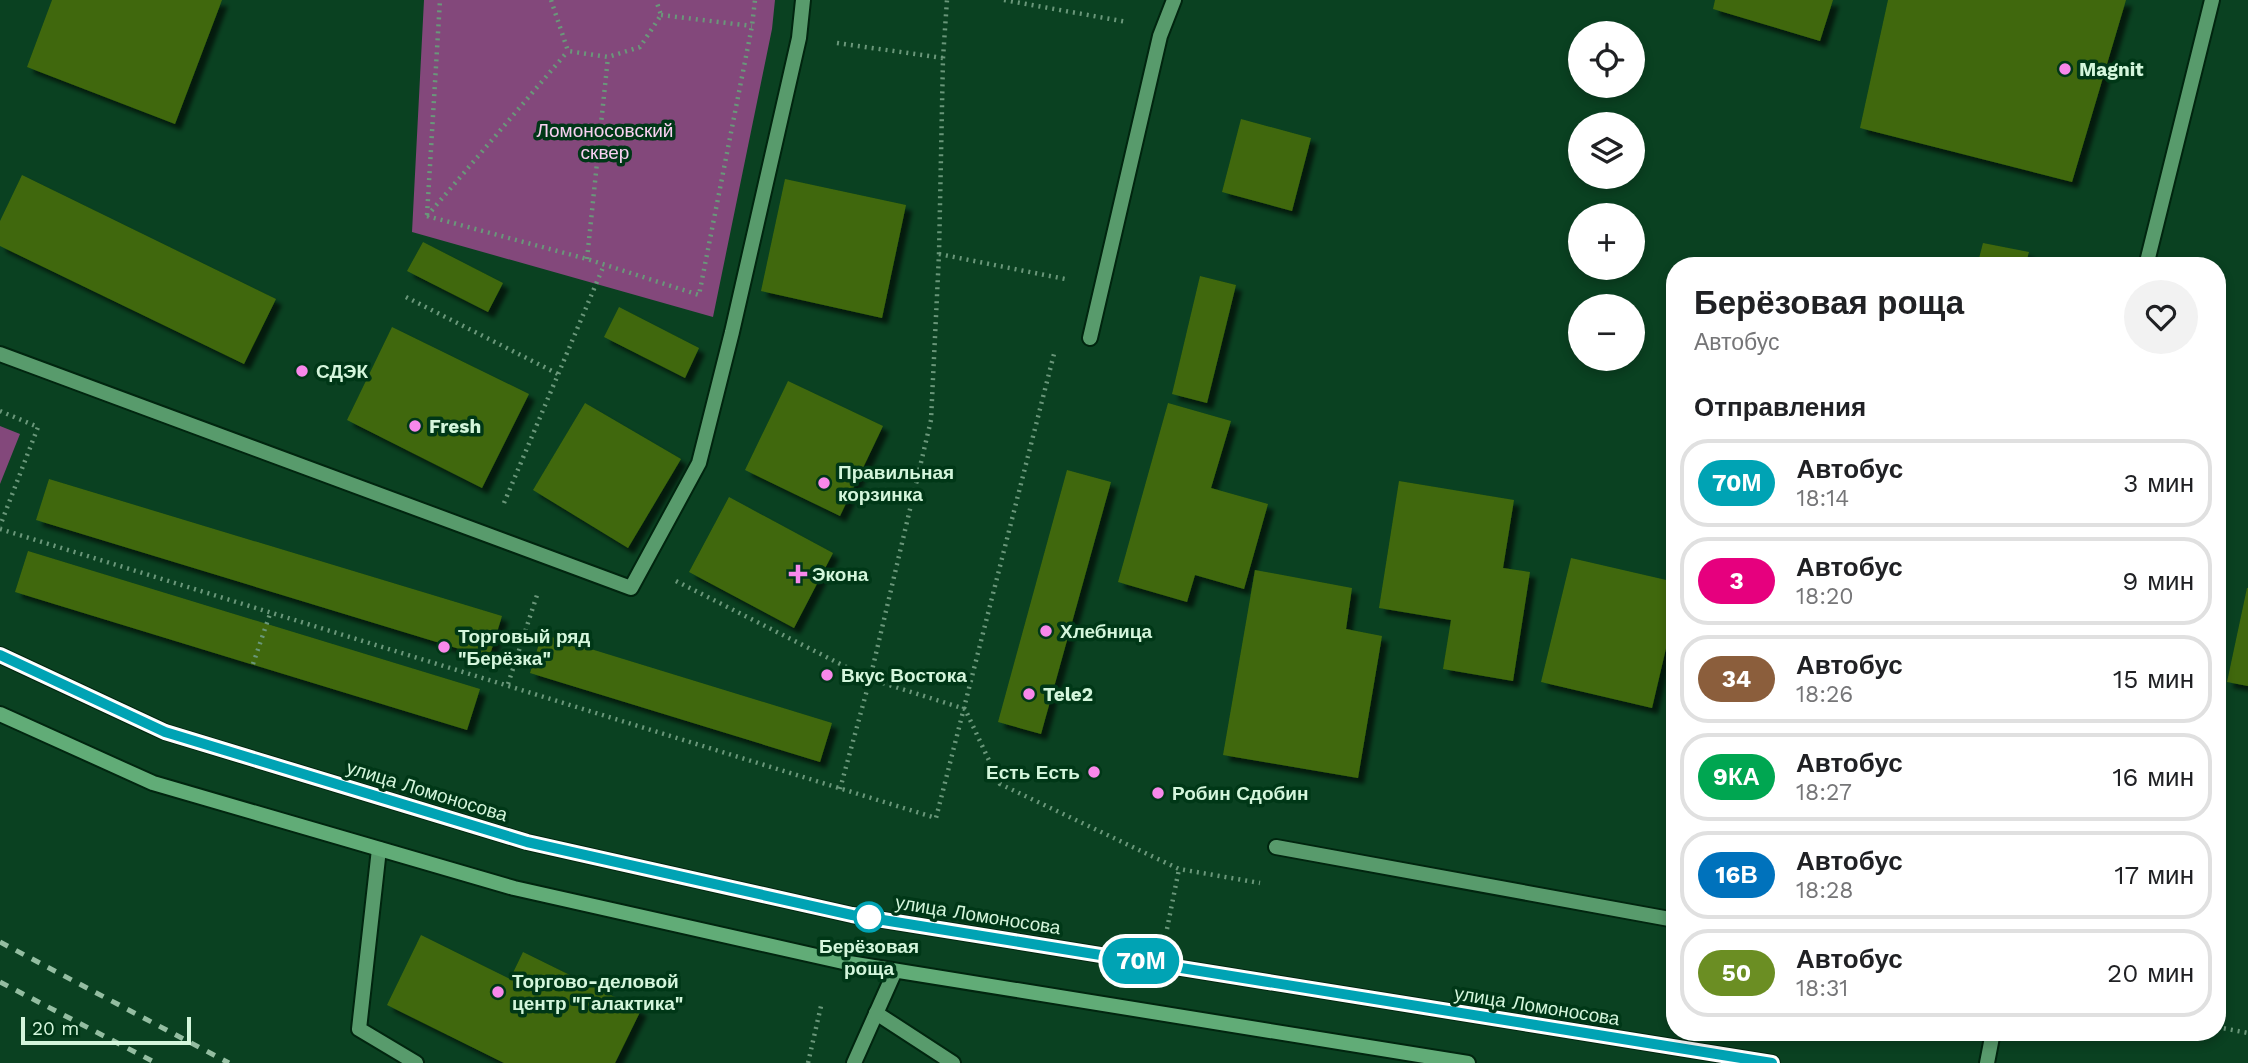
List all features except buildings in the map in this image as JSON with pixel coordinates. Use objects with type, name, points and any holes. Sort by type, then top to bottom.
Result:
[{"type":"main road","name":"улица Ломоносова","points":[[0,655],[165,732],[541,845],[852,915],[1772,1063]]},
{"type":"main road","points":[[0,714],[153,783],[514,888],[843,962],[1468,1063]]},
{"type":"street","points":[[0,354],[631,588],[699,463],[732,332],[799,37],[803,0]]},
{"type":"street","points":[[1090,338],[1160,36],[1174,0]]},
{"type":"street","points":[[2148,257],[2212,0]]},
{"type":"street","points":[[1276,847],[1666,918]]},
{"type":"street","points":[[379,849],[359,1029],[416,1063]]},
{"type":"street","points":[[854,1063],[895,971]]},
{"type":"street","points":[[876,1013],[953,1063]]},
{"type":"street","points":[[1987,1063],[1991,1041]]},
{"type":"path","points":[[427,216],[440,0]]},
{"type":"path","points":[[551,0],[568,51]]},
{"type":"path","points":[[656,0],[661,15]]},
{"type":"path","points":[[427,216],[587,259],[699,295],[755,0]]},
{"type":"path","points":[[840,789],[870,679],[931,420],[947,0]]},
{"type":"path","points":[[1004,0],[1138,24]]},
{"type":"path","points":[[568,51],[608,57],[640,47],[661,15]]},
{"type":"path","points":[[661,15],[752,26]]},
{"type":"path","points":[[799,37],[943,58]]},
{"type":"path","points":[[427,216],[568,51]]},
{"type":"path","points":[[587,259],[608,57]]},
{"type":"path","points":[[939,254],[1072,281]]},
{"type":"path","points":[[490,537],[604,265]]},
{"type":"path","points":[[406,297],[558,374]]},
{"type":"path","points":[[0,411],[38,427],[0,527],[936,818],[965,709],[870,679],[644,565]]},
{"type":"path","points":[[508,684],[550,558]]},
{"type":"path","points":[[253,664],[271,611]]},
{"type":"path","points":[[808,1063],[821,1006]]},
{"type":"path","points":[[2226,1029],[2248,1033]]},
{"type":"green space","name":"Ломоносовский сквер","points":[[424,0],[775,0],[772,29],[713,317],[412,232]]},
{"type":"green space","points":[[0,426],[20,434],[0,484]]},
{"type":"railway","points":[[0,942],[229,1063]]},
{"type":"railway","points":[[0,982],[156,1063]]},
{"type":"bus line","name":"70М","points":[[0,655],[165,732],[527,842],[852,915],[1772,1063]]},
{"type":"place","name":"Magnit","points":[[2065,69]]},
{"type":"place","name":"СДЭК","points":[[302,371]]},
{"type":"place","name":"Fresh","points":[[415,426]]},
{"type":"place","name":"Правильная корзинка","points":[[824,483]]},
{"type":"place","name":"Экона","points":[[798,574]]},
{"type":"place","name":"Хлебница","points":[[1046,631]]},
{"type":"place","name":"Торговый ряд \"Берёзка\"","points":[[444,647]]},
{"type":"place","name":"Вкус Востока","points":[[827,675]]},
{"type":"place","name":"Tele2","points":[[1029,694]]},
{"type":"place","name":"Есть Есть","points":[[1094,772]]},
{"type":"place","name":"Робин Сдобин","points":[[1158,793]]},
{"type":"place","name":"Берёзовая роща","points":[[869,917]]},
{"type":"place","name":"Торгово-деловой центр \"Галактика\"","points":[[498,992]]}]
